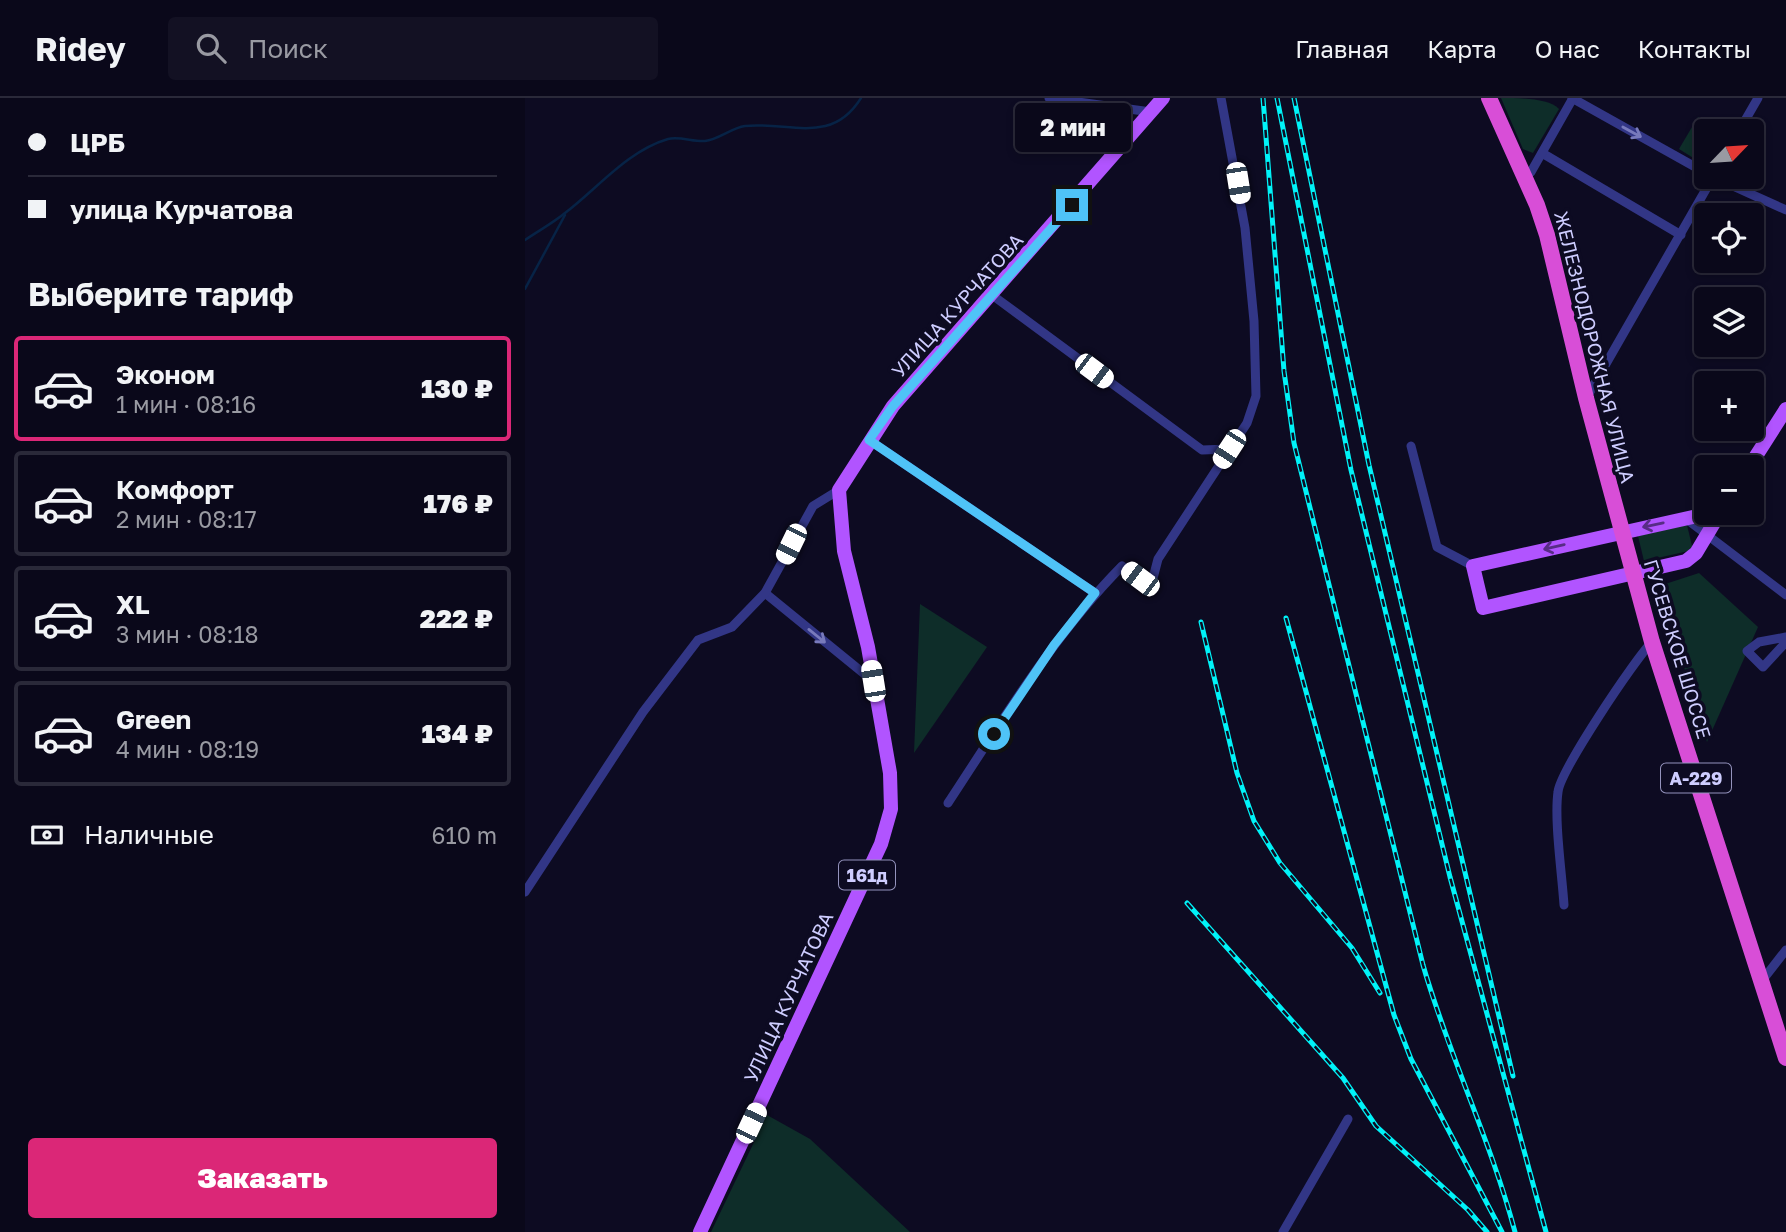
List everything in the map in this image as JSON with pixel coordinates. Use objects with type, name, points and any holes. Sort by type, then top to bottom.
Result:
[{"type":"highway","name":"ЖЕЛЕЗНОДОРОЖНАЯ УЛИЦА","points":[[1489,98],[1547,235],[1621,532]]},
{"type":"highway","name":"ГУСЕВСКОЕ ШОССЕ","points":[[1621,532],[1652,642],[1786,1058]]},
{"type":"main road","name":"УЛИЦА КУРЧАТОВА","points":[[700,1232],[881,844],[891,809],[890,773],[844,551],[839,490],[893,406],[1163,98]]},
{"type":"main road","points":[[1757,455],[1786,409]]},
{"type":"main road","points":[[1694,516],[1473,566],[1483,608],[1686,561],[1696,553],[1713,525]]},
{"type":"street","points":[[1049,98],[1151,112]]},
{"type":"street","points":[[948,803],[1039,664],[1095,593],[1122,566],[1140,579],[1152,582],[1157,559],[1247,423],[1255,396],[1254,321],[1245,228],[1221,98]]},
{"type":"street","points":[[1524,176],[1531,172],[1573,98],[1694,167]]},
{"type":"street","points":[[1746,119],[1758,98]]},
{"type":"street","points":[[1542,153],[1681,235]]},
{"type":"street","points":[[1586,398],[1681,235],[1704,189]]},
{"type":"street","points":[[1739,189],[1786,210]]},
{"type":"street","points":[[992,295],[1202,450],[1229,449]]},
{"type":"street","points":[[869,440],[1095,593]]},
{"type":"street","points":[[1411,446],[1437,547],[1473,566]]},
{"type":"street","points":[[525,892],[643,712],[698,640],[732,627],[765,593],[813,506],[839,490]]},
{"type":"street","points":[[1685,518],[1786,596]]},
{"type":"street","points":[[765,593],[873,681]]},
{"type":"street","points":[[1564,905],[1557,790],[1600,715],[1639,655],[1652,642]]},
{"type":"street","points":[[1761,982],[1786,950]]},
{"type":"street","points":[[1283,1232],[1348,1119]]},
{"type":"green space","points":[[1501,98],[1541,101],[1559,109],[1533,153],[1523,149]]},
{"type":"green space","points":[[1694,124],[1694,158],[1679,149]]},
{"type":"green space","points":[[1687,525],[1693,550],[1644,561],[1638,536]]},
{"type":"green space","points":[[1699,573],[1758,627],[1707,742],[1659,586]]},
{"type":"green space","points":[[920,604],[987,647],[914,753]]},
{"type":"green space","points":[[767,1115],[810,1139],[910,1232],[711,1232]]},
{"type":"waterway","points":[[525,240],[560,217],[626,161],[653,145],[672,138],[710,140],[745,126],[823,127],[849,113],[861,98]]},
{"type":"waterway","points":[[525,289],[565,215]]},
{"type":"railway","points":[[1263,98],[1284,371],[1294,443],[1423,965],[1515,1232]]},
{"type":"railway","points":[[1277,98],[1351,470],[1450,877],[1546,1232]]},
{"type":"railway","points":[[1294,98],[1369,465],[1513,1076]]},
{"type":"railway","points":[[1286,618],[1394,1015],[1411,1059],[1502,1232]]},
{"type":"railway","points":[[1201,622],[1237,773],[1254,821],[1280,863],[1352,948],[1380,993]]},
{"type":"railway","points":[[1187,903],[1343,1078],[1376,1126],[1468,1210],[1487,1232]]},
{"type":"route","points":[[994,734],[1039,664],[1095,593],[869,440],[893,406],[1072,205]]}]
